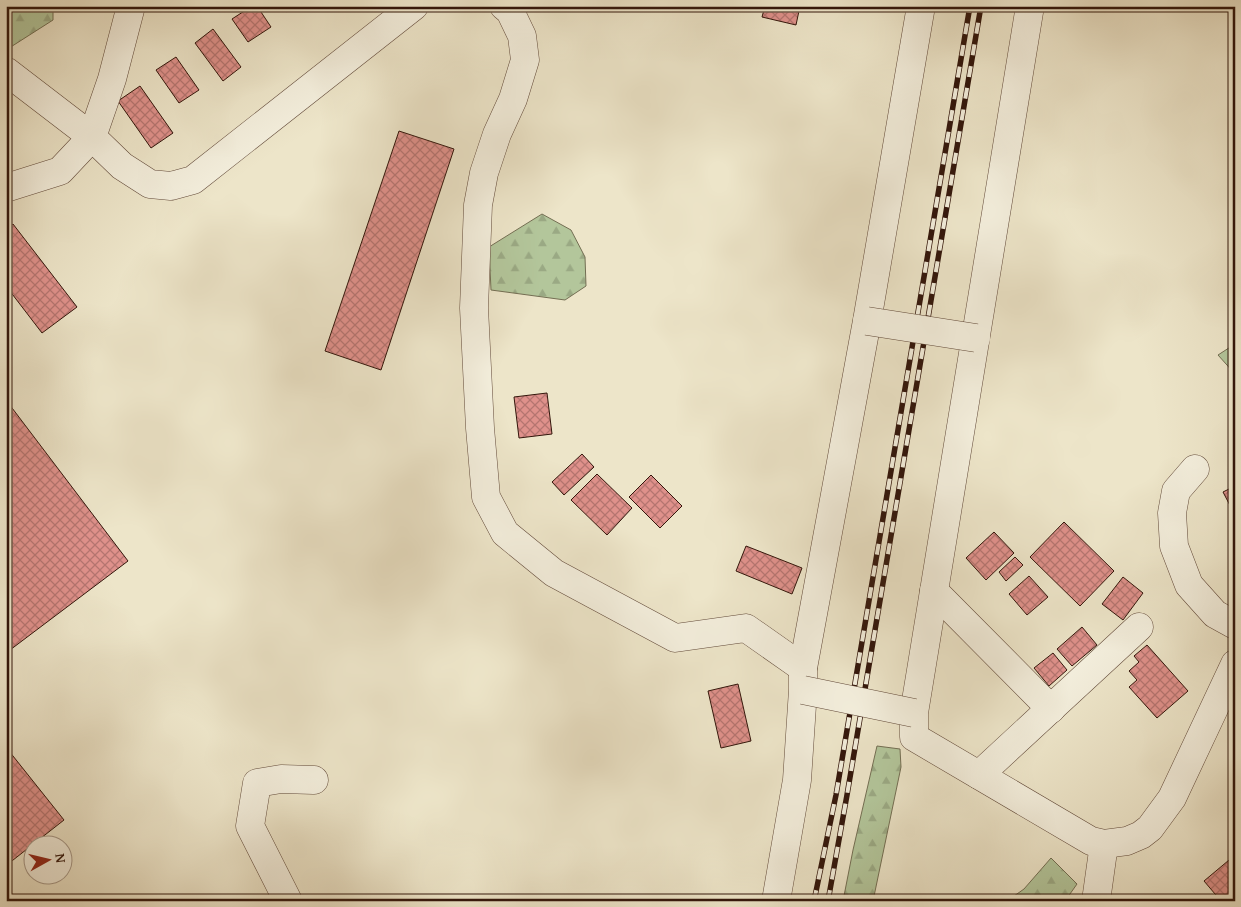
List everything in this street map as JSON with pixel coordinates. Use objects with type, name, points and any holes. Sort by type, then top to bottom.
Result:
[{"type":"street","points":[[6,188],[60,171],[92,137],[112,78],[131,6]]},
{"type":"street","points":[[6,71],[92,137],[122,166],[150,184],[171,186],[193,180],[414,6]]},
{"type":"street","points":[[504,6],[510,11],[522,36],[525,60],[513,99],[497,134],[484,173],[478,205],[474,308],[480,428],[486,498],[504,532],[554,573],[675,638],[746,628],[803,679],[914,713]]},
{"type":"street","points":[[776,901],[797,780],[803,679],[921,6]]},
{"type":"street","points":[[1030,6],[914,713],[914,737],[1091,841],[1104,844],[1126,841],[1141,835],[1150,828],[1172,798],[1235,664]]},
{"type":"street","points":[[867,321],[976,338]]},
{"type":"street","points":[[1195,469],[1176,490],[1172,513],[1174,546],[1189,585],[1215,614],[1235,625]]},
{"type":"street","points":[[934,591],[1051,709]]},
{"type":"street","points":[[979,775],[1140,627]]},
{"type":"street","points":[[288,901],[250,826],[256,783],[282,779],[314,780]]},
{"type":"street","points":[[1096,901],[1104,844]]},
{"type":"green space","points":[[6,6],[53,6],[53,20],[6,50]]},
{"type":"green space","points":[[542,214],[571,230],[585,257],[586,286],[565,300],[491,290],[489,247]]},
{"type":"green space","points":[[1235,344],[1235,374],[1218,355]]},
{"type":"green space","points":[[877,746],[900,749],[901,767],[873,901],[843,901],[853,850]]},
{"type":"green space","points":[[1051,858],[1077,884],[1065,901],[1007,901],[1024,889]]},
{"type":"building","points":[[252,6],[257,6],[271,27],[248,42],[232,19]]},
{"type":"building","points":[[282,6],[293,6],[286,12]]},
{"type":"building","points":[[765,6],[800,6],[796,25],[762,17]]},
{"type":"building","points":[[213,29],[241,67],[223,81],[195,43]]},
{"type":"building","points":[[176,57],[199,90],[179,103],[156,70]]},
{"type":"building","points":[[140,86],[173,133],[151,148],[118,101]]},
{"type":"building","points":[[399,131],[454,149],[381,370],[325,351]]},
{"type":"building","points":[[13,224],[77,307],[42,333],[6,286],[6,230]]},
{"type":"building","points":[[547,393],[552,434],[519,438],[514,397]]},
{"type":"building","points":[[6,400],[128,561],[6,653]]},
{"type":"building","points":[[582,454],[594,467],[564,495],[552,482]]},
{"type":"building","points":[[597,474],[632,508],[607,535],[571,500]]},
{"type":"building","points":[[651,475],[682,506],[660,528],[629,497]]},
{"type":"building","points":[[1235,486],[1235,515],[1223,492]]},
{"type":"building","points":[[1064,522],[1114,571],[1080,606],[1030,557]]},
{"type":"building","points":[[994,532],[1014,553],[986,580],[966,558]]},
{"type":"building","points":[[746,546],[802,568],[792,594],[736,571]]},
{"type":"building","points":[[1015,557],[1023,565],[1006,581],[999,572]]},
{"type":"building","points":[[1029,576],[1048,597],[1027,615],[1009,594]]},
{"type":"building","points":[[1123,577],[1143,593],[1123,620],[1102,604]]},
{"type":"building","points":[[1082,627],[1097,645],[1072,666],[1057,649]]},
{"type":"building","points":[[1147,645],[1188,691],[1157,718],[1129,687],[1137,680],[1129,671],[1139,662],[1134,656]]},
{"type":"building","points":[[1053,653],[1067,670],[1049,686],[1034,668]]},
{"type":"building","points":[[738,684],[751,741],[721,748],[708,691]]},
{"type":"building","points":[[9,751],[64,820],[46,834],[22,834],[22,853],[8,864],[6,862],[6,753]]},
{"type":"building","points":[[1235,855],[1235,901],[1221,901],[1204,881]]},
{"type":"railway","points":[[814,901],[836,795],[970,6]]},
{"type":"railway","points":[[828,901],[981,6]]}]
